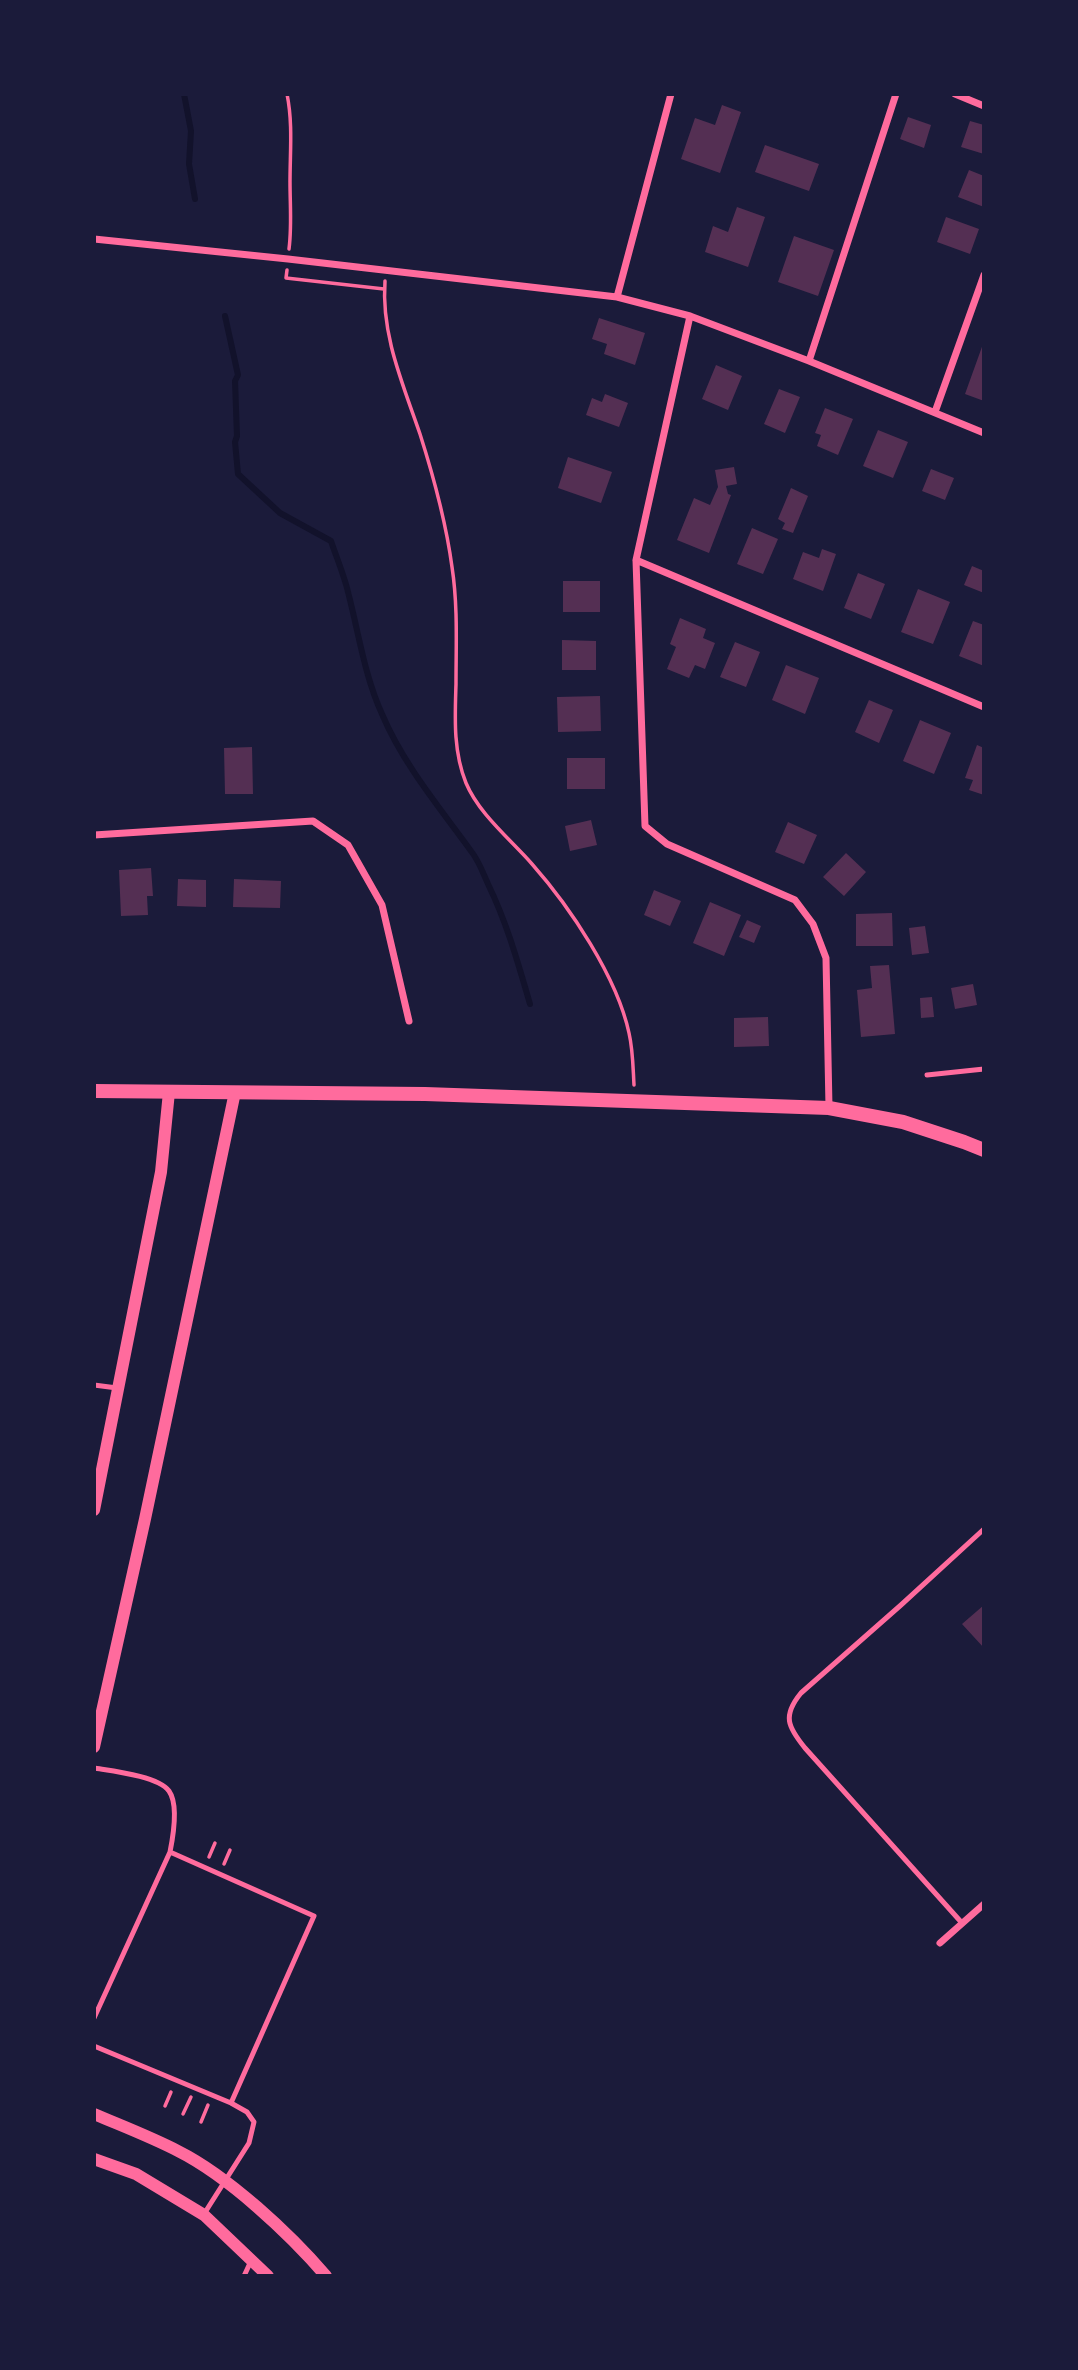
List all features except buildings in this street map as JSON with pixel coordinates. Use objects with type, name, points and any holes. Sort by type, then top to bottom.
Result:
[{"type":"main road","points":[[94,1091],[425,1094],[829,1108],[904,1122],[984,1150]]},
{"type":"street","points":[[617,298],[671,94]]},
{"type":"street","points":[[809,361],[896,94]]},
{"type":"street","points":[[955,94],[984,106]]},
{"type":"street","points":[[94,239],[617,298],[690,316],[809,361],[984,433]]},
{"type":"street","points":[[935,412],[984,275]]},
{"type":"street","points":[[690,316],[636,560],[645,827],[667,844],[794,900],[813,924],[826,958],[829,1108]]},
{"type":"street","points":[[636,560],[984,706]]},
{"type":"street","points":[[94,835],[313,821],[348,845],[382,905],[409,1021]]},
{"type":"street","points":[[94,1510],[161,1172],[169,1091]]},
{"type":"street","points":[[94,1747],[235,1092]]},
{"type":"street","points":[[940,1943],[984,1904]]},
{"type":"street","points":[[94,2113],[180,2152],[225,2182],[256,2207],[326,2276]]},
{"type":"street","points":[[94,2159],[136,2174],[204,2215],[268,2276]]},
{"type":"lane","points":[[927,1075],[984,1069]]},
{"type":"lane","points":[[94,1385],[120,1388]]},
{"type":"lane","points":[[961,1923],[791,1731],[789,1719],[791,1707],[801,1693],[984,1529]]},
{"type":"lane","points":[[94,1768],[136,1776],[158,1783],[169,1791],[174,1828],[170,1852],[94,2018]]},
{"type":"lane","points":[[170,1852],[314,1916],[232,2103]]},
{"type":"lane","points":[[94,2046],[232,2103],[247,2112],[254,2122],[249,2143],[204,2215]]},
{"type":"lane","points":[[244,2276],[252,2259]]},
{"type":"path","points":[[287,94],[292,129],[291,226],[286,278],[384,289],[384,309],[392,352],[438,495],[451,556],[457,637],[455,733],[460,765],[477,802],[535,867],[592,948],[626,1020],[632,1045],[635,1101]]},
{"type":"waterway","points":[[184,94],[191,131],[189,164],[195,199]]},
{"type":"waterway","points":[[225,316],[238,375],[235,381],[238,474],[280,513],[331,541],[347,589],[367,671],[382,714],[411,768],[479,863],[506,928],[530,1004]]}]
